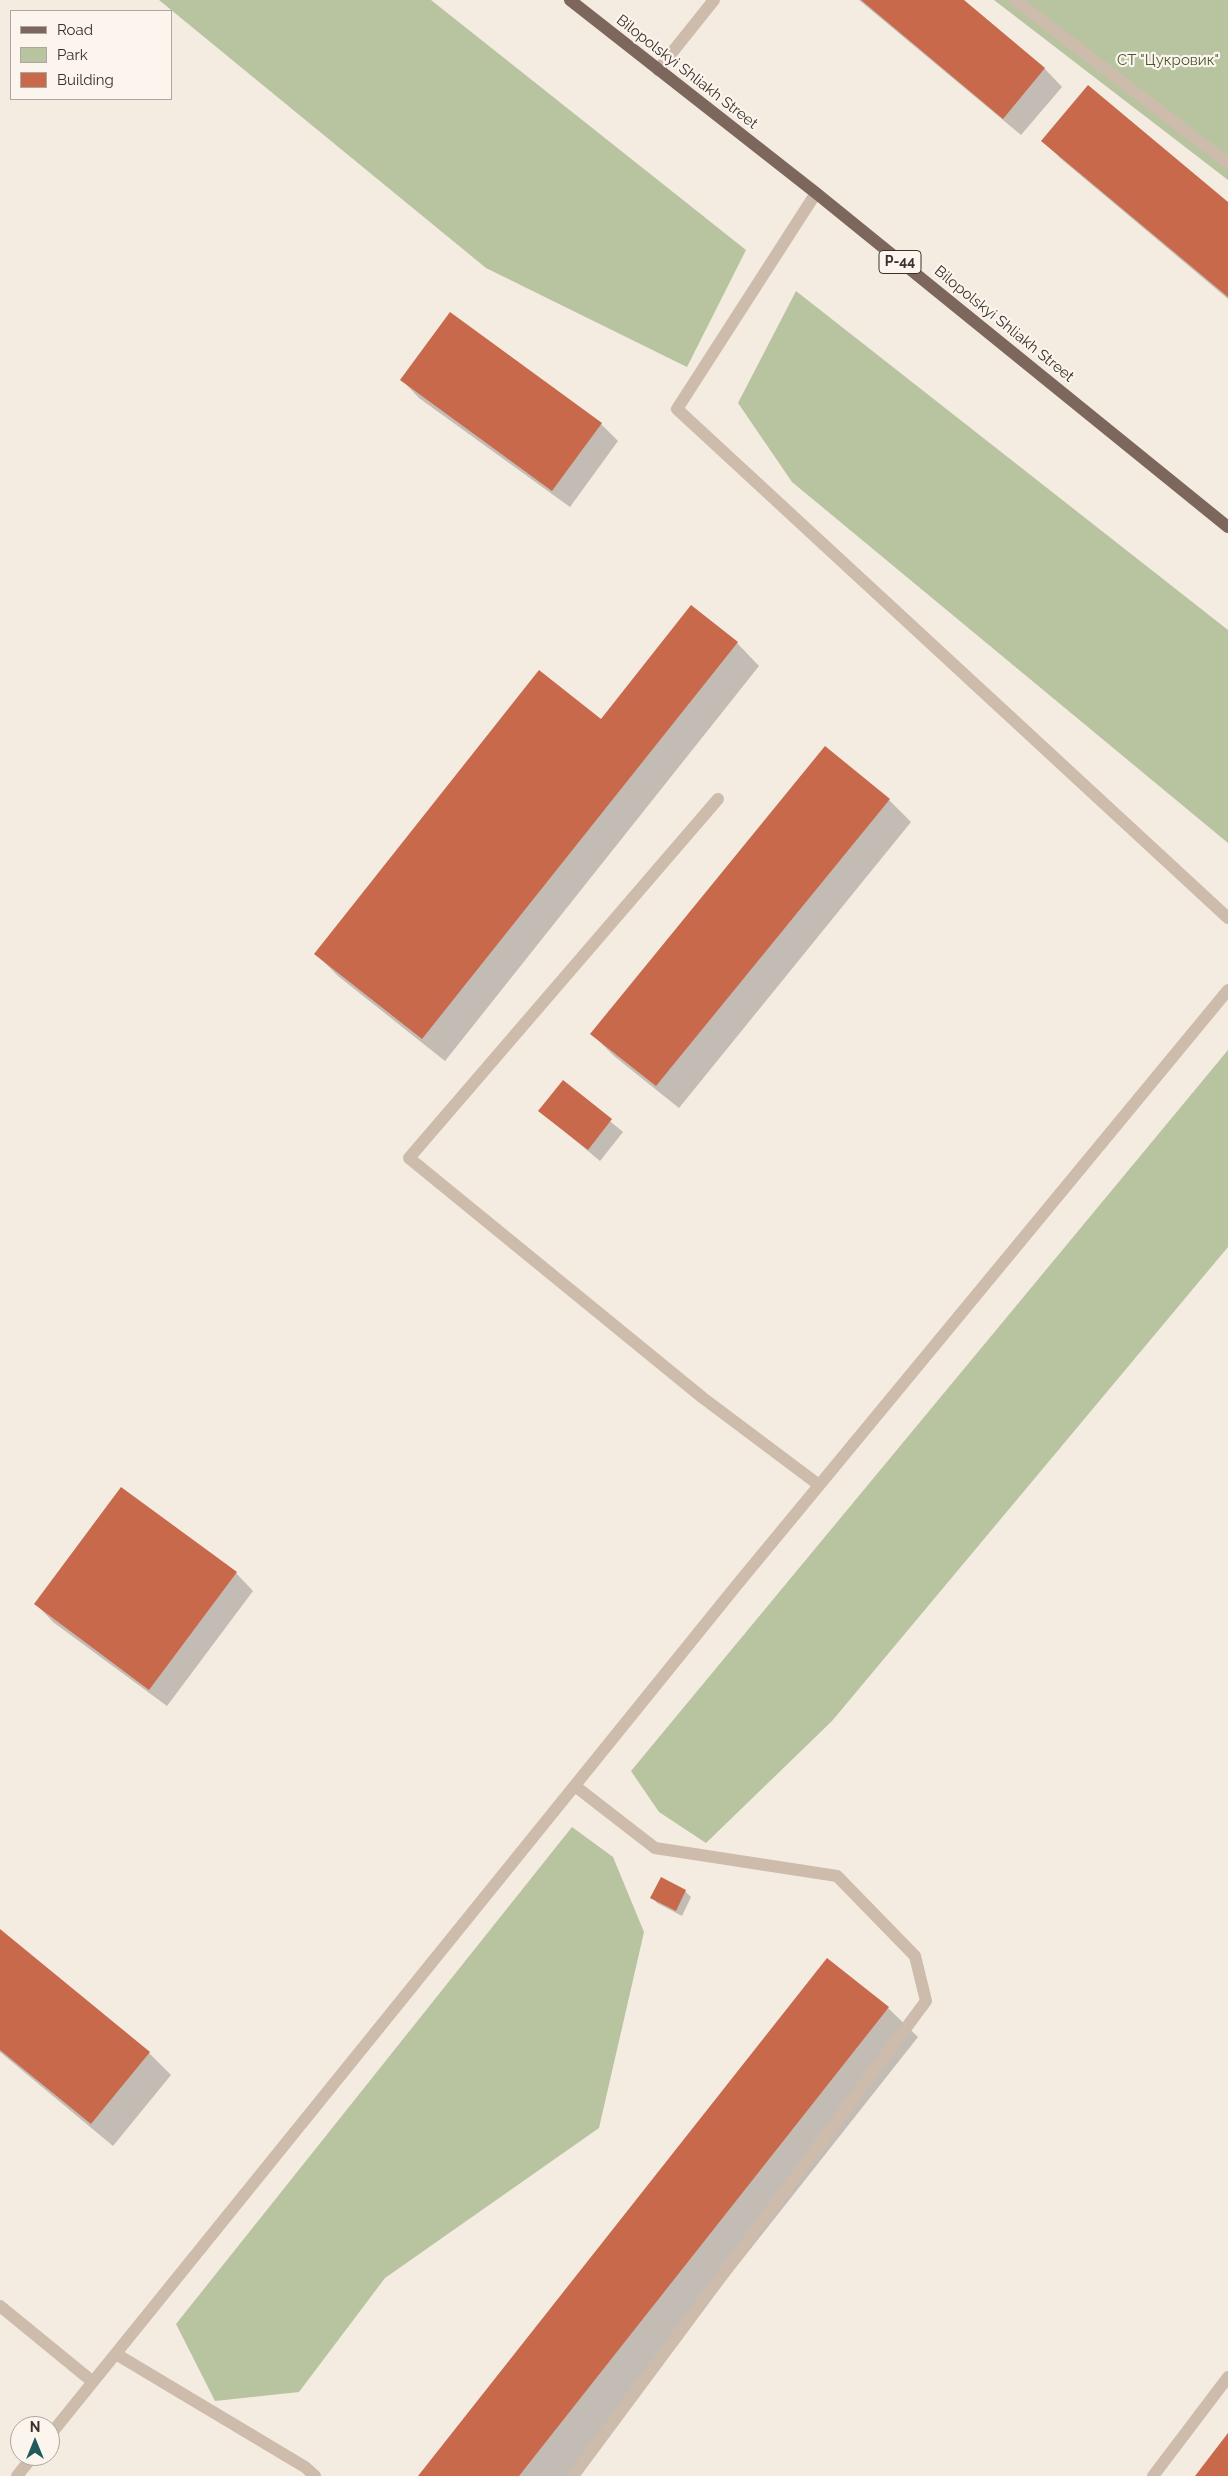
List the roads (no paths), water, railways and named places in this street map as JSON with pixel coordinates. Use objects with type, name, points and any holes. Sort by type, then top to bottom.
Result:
[{"type":"main road","name":"Bilopolskyi Shliakh Street","points":[[570,0],[816,193],[1228,527]]},
{"type":"lane","points":[[658,70],[714,0]]},
{"type":"lane","points":[[1015,0],[1228,164]]},
{"type":"lane","points":[[816,193],[677,409],[1228,918]]},
{"type":"lane","points":[[718,799],[409,1158],[696,1392],[819,1485]]},
{"type":"lane","points":[[60,2423],[819,1485],[1228,990]]},
{"type":"lane","points":[[574,2476],[926,2001],[915,1956],[837,1876],[655,1848],[575,1786]]},
{"type":"lane","points":[[0,2306],[93,2382]]},
{"type":"lane","points":[[116,2354],[305,2467],[314,2476]]},
{"type":"lane","points":[[1153,2476],[1228,2377]]},
{"type":"lane","points":[[17,2476],[25,2466]]},
{"type":"park label","name":"СТ \"Цукровик\"","points":[[1168,60]]}]
